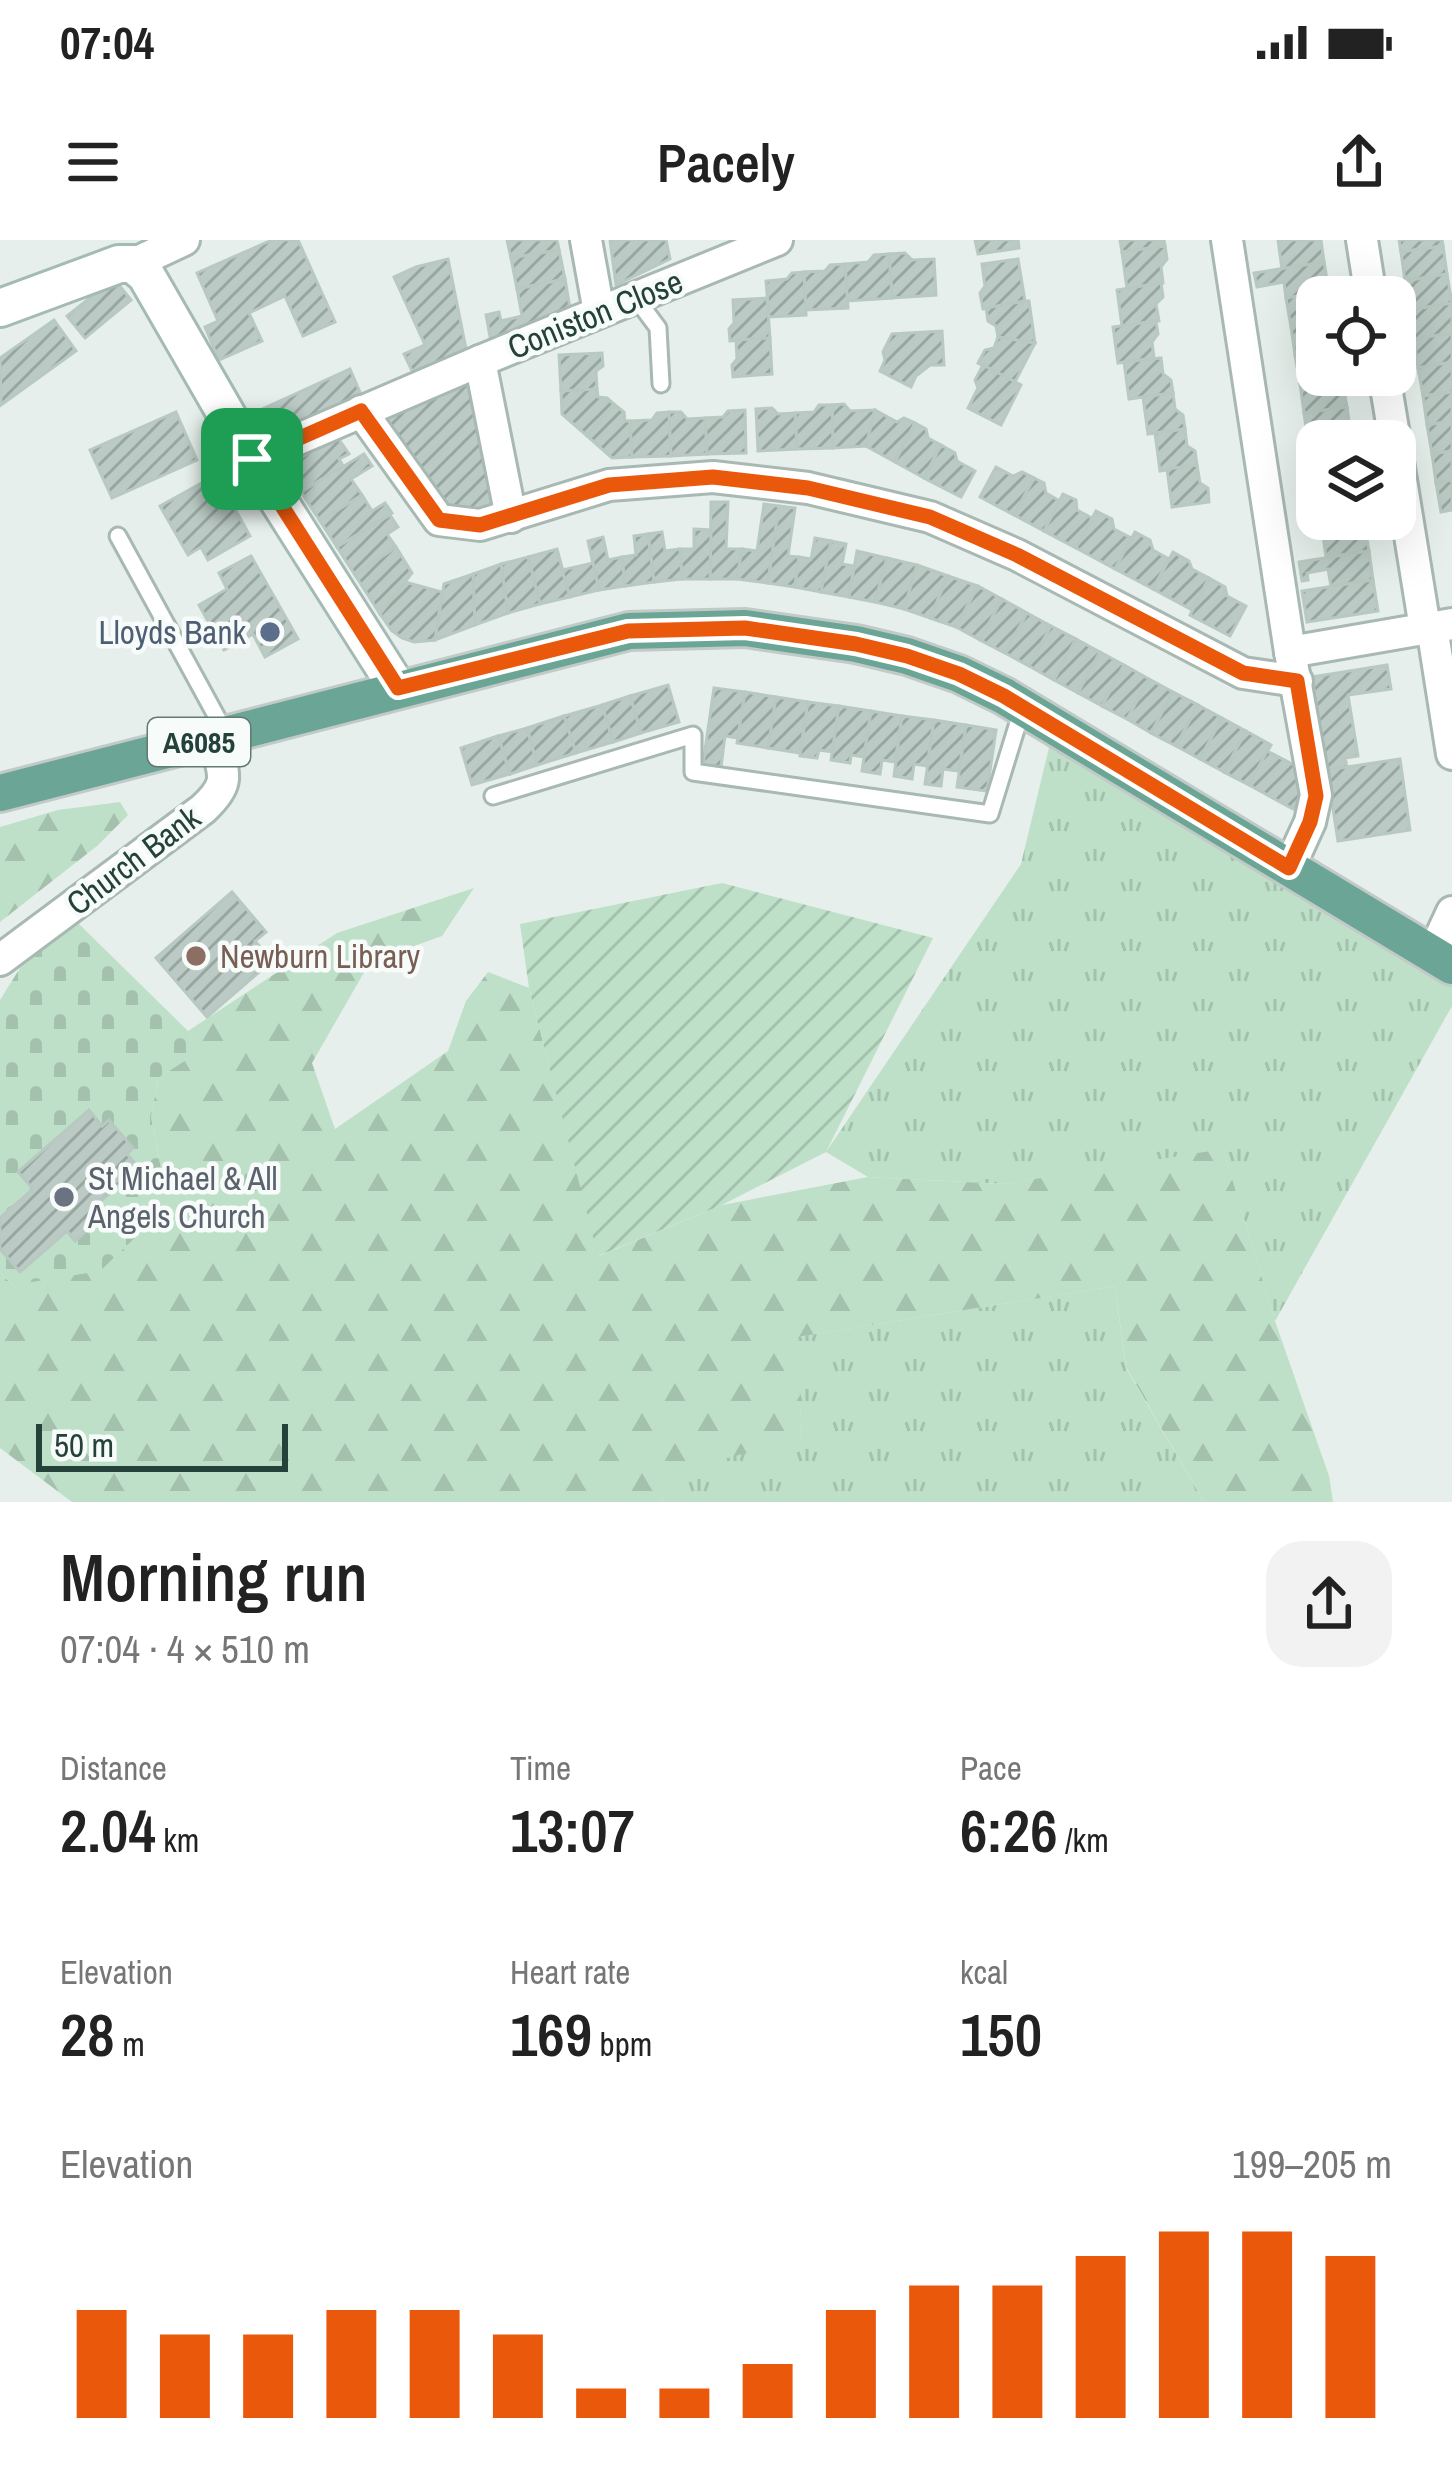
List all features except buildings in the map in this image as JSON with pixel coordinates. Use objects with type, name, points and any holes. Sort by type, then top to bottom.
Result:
[{"type":"main road","name":"A6085","points":[[0,793],[628,631],[745,628],[856,644],[959,674],[1442,960]]},
{"type":"street","points":[[0,308],[119,264],[133,264],[184,240]]},
{"type":"street","points":[[586,240],[599,312]]},
{"type":"street","name":"Coniston Close","points":[[252,459],[777,240]]},
{"type":"street","points":[[1227,240],[1316,796],[1289,868]]},
{"type":"street","points":[[1362,240],[1368,276]]},
{"type":"street","points":[[133,264],[146,275],[252,459],[398,688]]},
{"type":"street","name":"Coniston Close","points":[[480,361],[511,517]]},
{"type":"street","points":[[361,411],[439,520],[480,525],[609,485],[713,477],[808,488],[930,517],[1017,555],[1243,673],[1293,667],[1436,626]]},
{"type":"street","points":[[1416,536],[1436,626],[1452,754]]},
{"type":"street","name":"Church Bank","points":[[0,960],[219,794],[224,781],[220,737]]},
{"type":"street","points":[[1442,960],[1452,911]]},
{"type":"lane","points":[[635,297],[658,328],[661,384]]},
{"type":"lane","points":[[118,536],[220,737]]},
{"type":"lane","points":[[493,796],[693,735],[693,772],[990,814],[1023,708]]},
{"type":"green space","points":[[1051,739],[1452,983],[1452,1006],[1275,1321],[1223,1150],[1004,1184],[868,1177],[826,1152],[1021,864]]},
{"type":"green space","points":[[120,802],[128,815],[97,846],[0,922],[0,827],[58,810]]},
{"type":"green space","points":[[722,883],[933,938],[826,1152],[722,1205],[598,1256],[529,988],[520,924]]},
{"type":"green space","points":[[474,888],[442,936],[370,962],[312,1063],[335,1129],[448,1051],[466,1001],[488,972],[529,988],[599,1256],[722,1205],[868,1177],[1004,1184],[1223,1149],[1329,1476],[1333,1502],[1204,1502],[1126,1367],[1115,1286],[797,1337],[802,1440],[685,1468],[660,1502],[72,1502],[0,1448],[0,1273],[13,1285],[162,1174],[151,1117],[158,1078],[196,1053],[188,1031],[337,933]]},
{"type":"green space","points":[[77,922],[188,1031],[197,1053],[158,1078],[151,1117],[162,1174],[139,1234],[100,1271],[13,1285],[0,1273],[0,1000],[20,968]]},
{"type":"green space","points":[[1115,1286],[1126,1368],[1204,1502],[660,1502],[684,1468],[802,1439],[796,1337]]},
{"type":"place","name":"Lloyds Bank","points":[[270,632]]},
{"type":"place","name":"Newburn Library","points":[[196,956]]},
{"type":"place","name":"St Michael & All Angels Church","points":[[64,1197]]},
{"type":"route","points":[[361,411],[439,520],[480,525],[609,485],[713,477],[808,488],[930,517],[1017,555],[1243,673],[1297,681],[1316,796],[1310,822],[1289,868],[1004,696],[959,674],[907,656],[809,636],[745,628],[628,631],[398,688],[252,459],[361,411]]}]
